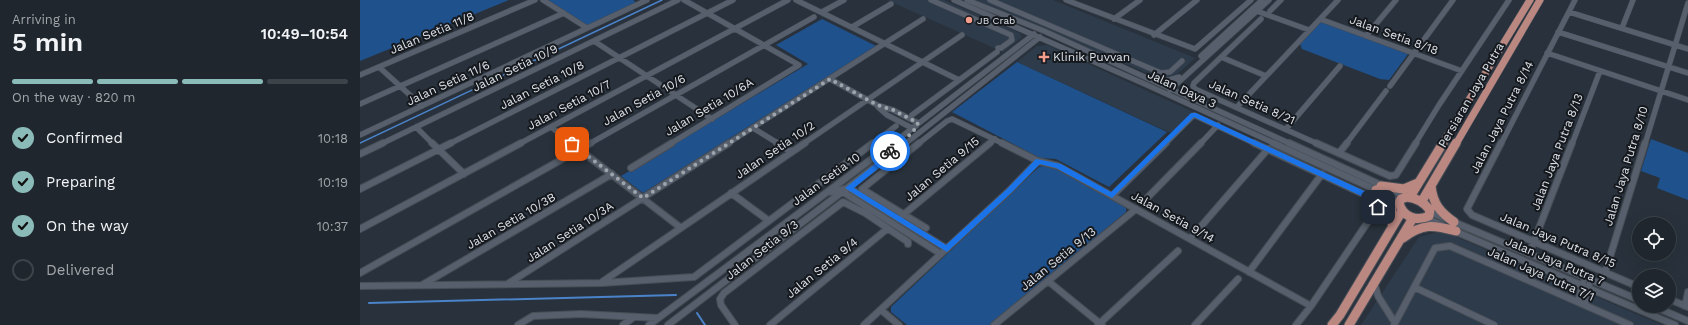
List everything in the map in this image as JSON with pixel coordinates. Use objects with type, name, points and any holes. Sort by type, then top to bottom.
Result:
[{"type":"main road","name":"Persiaran Jaya Putra","points":[[1408,197],[1419,182],[1530,0]]},
{"type":"main road","name":"Persiaran Jaya Putra","points":[[1422,201],[1540,0]]},
{"type":"main road","points":[[1378,188],[1405,190],[1419,182]]},
{"type":"main road","points":[[1431,185],[1432,199],[1441,213],[1455,227]]},
{"type":"main road","points":[[1378,188],[1393,206],[1394,212],[1392,228]]},
{"type":"main road","points":[[1332,325],[1340,315],[1392,228],[1400,207],[1401,199],[1408,197],[1422,201],[1429,207],[1428,215],[1413,218],[1349,325]]},
{"type":"main road","points":[[1400,207],[1413,218]]},
{"type":"main road","points":[[1399,240],[1415,228],[1424,226],[1455,227]]},
{"type":"street","name":"Jalan Setia 11/8","points":[[360,75],[535,0]]},
{"type":"street","points":[[543,0],[587,28]]},
{"type":"street","name":"Jalan Setia 11/6","points":[[360,135],[647,0]]},
{"type":"street","name":"Jalan Setia 10/9","points":[[360,154],[678,0]]},
{"type":"street","points":[[684,0],[765,45]]},
{"type":"street","name":"Jalan Setia 10/8","points":[[360,189],[733,0]]},
{"type":"street","name":"Jalan Setia 10/7","points":[[360,229],[788,0]]},
{"type":"street","points":[[796,0],[960,80]]},
{"type":"street","points":[[822,12],[844,0]]},
{"type":"street","points":[[912,115],[1012,40],[1013,37],[931,0]]},
{"type":"street","name":"Jalan Daya 3","points":[[954,0],[1038,35],[1378,188],[1408,197]]},
{"type":"street","name":"Jalan Daya 3","points":[[967,0],[1044,31],[1144,76],[1169,89],[1199,101],[1378,188],[1400,207]]},
{"type":"street","points":[[990,0],[1164,73],[1172,71],[1182,61]]},
{"type":"street","points":[[1066,0],[1076,2],[1154,35],[1195,49],[1251,0]]},
{"type":"street","points":[[1114,19],[1140,0]]},
{"type":"street","points":[[1154,35],[1197,0]]},
{"type":"street","points":[[1169,89],[1254,10],[1262,0]]},
{"type":"street","points":[[1254,10],[1269,0]]},
{"type":"street","points":[[1270,11],[1281,0]]},
{"type":"street","points":[[1237,107],[1308,30],[1338,0]]},
{"type":"street","points":[[1366,36],[1396,0]]},
{"type":"street","points":[[1339,153],[1453,0]]},
{"type":"street","points":[[1462,71],[1509,0]]},
{"type":"street","name":"Jalan Jaya Putra 8/14","points":[[1469,213],[1467,209],[1575,0]]},
{"type":"street","points":[[1622,28],[1633,0]]},
{"type":"street","name":"Jalan Jaya Putra 8/10","points":[[1605,273],[1688,2]]},
{"type":"street","points":[[852,27],[891,4]]},
{"type":"street","points":[[1254,10],[1308,30]]},
{"type":"street","points":[[1569,12],[1688,49]]},
{"type":"street","points":[[360,104],[564,13]]},
{"type":"street","name":"Jalan Setia 10/6","points":[[360,273],[814,17]]},
{"type":"street","points":[[986,24],[995,17]]},
{"type":"street","points":[[1011,18],[1038,32],[1038,35],[1074,45]]},
{"type":"street","name":"Jalan Setia 8/21","points":[[1261,19],[1194,83],[1193,86],[1195,89],[1390,176],[1396,174],[1462,71]]},
{"type":"street","name":"Jalan Setia 8/18","points":[[1320,19],[1462,71]]},
{"type":"street","name":"Jalan Setia 10/3A","points":[[509,284],[923,20]]},
{"type":"street","points":[[1016,26],[1025,32],[1026,37],[1023,47]]},
{"type":"street","points":[[1558,32],[1688,73]]},
{"type":"street","name":"Jalan Setia 10/2","points":[[600,283],[962,35]]},
{"type":"street","name":"Jalan Setia 10","points":[[668,325],[888,157],[958,102],[1038,35]]},
{"type":"street","points":[[594,41],[712,118]]},
{"type":"street","points":[[1023,47],[1037,42],[1044,42],[1065,48]]},
{"type":"street","name":"Jalan Setia 10/6A","points":[[631,168],[799,65],[765,45]]},
{"type":"street","name":"Jalan Setia 10","points":[[648,325],[1023,47]]},
{"type":"street","points":[[1106,59],[1113,52]]},
{"type":"street","points":[[1547,53],[1688,100]]},
{"type":"street","points":[[1221,57],[1266,76]]},
{"type":"street","points":[[1286,129],[1340,66]]},
{"type":"street","points":[[379,67],[422,106]]},
{"type":"street","name":"Jalan Jaya Putra 8/13","points":[[1534,241],[1600,71]]},
{"type":"street","points":[[1144,76],[1165,81],[1181,78]]},
{"type":"street","points":[[1181,78],[1181,88],[1199,101]]},
{"type":"street","points":[[830,79],[877,105],[887,115],[915,126],[924,124],[948,106],[958,102]]},
{"type":"street","points":[[1147,85],[1169,89],[1185,102]]},
{"type":"street","points":[[1112,196],[1194,115],[1374,199],[1378,204],[1378,207],[1312,306],[1296,325]]},
{"type":"street","name":"Jalan Setia 9/14","points":[[903,215],[862,189],[862,187],[952,119],[1038,161],[1058,166],[1312,306]]},
{"type":"street","points":[[1148,197],[1218,125]]},
{"type":"street","points":[[360,286],[600,283],[694,278],[896,126]]},
{"type":"street","points":[[888,157],[893,148],[913,132],[915,126]]},
{"type":"street","points":[[416,127],[464,174]]},
{"type":"street","points":[[551,127],[681,228]]},
{"type":"street","points":[[753,128],[792,152]]},
{"type":"street","name":"Jalan Setia 9/15","points":[[903,215],[995,139]]},
{"type":"street","points":[[845,189],[848,180],[874,160],[885,149]]},
{"type":"street","points":[[1190,239],[1268,149]]},
{"type":"street","points":[[864,325],[1009,191],[1038,161]]},
{"type":"street","name":"Jalan Setia 10/3B","points":[[421,286],[612,174]]},
{"type":"street","points":[[1250,272],[1322,174]]},
{"type":"street","points":[[789,220],[827,194],[845,189],[944,252]]},
{"type":"street","points":[[731,193],[769,221]]},
{"type":"street","name":"Jalan Setia 9/3","points":[[735,325],[721,305],[720,298],[724,293],[843,202],[847,202],[888,228]]},
{"type":"street","name":"Jalan Setia 9/13","points":[[994,325],[1136,209]]},
{"type":"street","name":"Jalan Jaya Putra 8/15","points":[[1469,213],[1632,284]]},
{"type":"street","points":[[903,215],[926,228]]},
{"type":"street","name":"Jalan Jaya Putra 7","points":[[1428,215],[1675,325]]},
{"type":"street","name":"Jalan Jaya Putra 7","points":[[1455,227],[1529,254],[1632,297]]},
{"type":"street","points":[[888,228],[908,242],[908,244]]},
{"type":"street","name":"Jalan Setia 9/4","points":[[770,325],[888,228]]},
{"type":"street","points":[[1529,254],[1534,241]]},
{"type":"street","name":"Jalan Jaya Putra 7/1","points":[[1414,287],[1435,248],[1450,246],[1630,325]]},
{"type":"street","points":[[1048,281],[1100,324],[1178,251]]},
{"type":"street","points":[[1582,304],[1586,278]]},
{"type":"street","points":[[1196,325],[1238,279]]},
{"type":"street","points":[[1374,282],[1378,296],[1394,324]]},
{"type":"street","points":[[1394,324],[1414,287],[1494,325]]},
{"type":"street","points":[[1676,302],[1686,306],[1688,292]]},
{"type":"street","points":[[881,310],[899,325]]},
{"type":"street","points":[[1669,313],[1688,321]]},
{"type":"street","points":[[518,325],[533,316],[582,314],[658,318]]},
{"type":"street","points":[[623,325],[634,316]]},
{"type":"shaded area","points":[[360,0],[509,0],[360,61]]},
{"type":"shaded area","points":[[548,0],[633,0],[637,3],[588,26]]},
{"type":"shaded area","points":[[887,0],[944,0],[1020,33],[1022,37],[1003,52]]},
{"type":"shaded area","points":[[974,0],[1053,0],[1195,58],[1174,77],[1169,79],[1159,78]]},
{"type":"shaded area","points":[[822,19],[876,46],[643,193],[621,176],[808,64],[776,45]]},
{"type":"shaded area","points":[[1320,23],[1327,23],[1408,54],[1389,80],[1380,79],[1302,49],[1300,44]]},
{"type":"shaded area","points":[[1047,45],[1193,112],[1171,133],[1017,62],[1037,46]]},
{"type":"shaded area","points":[[1017,62],[1167,132],[1109,187],[1056,159],[1040,158],[952,112]]},
{"type":"shaded area","points":[[1651,139],[1688,153],[1688,200],[1657,188],[1660,178],[1641,171]]},
{"type":"shaded area","points":[[1048,165],[1053,166],[1126,207],[1126,212],[990,325],[907,325],[891,312],[891,307],[1039,167]]},
{"type":"shaded area","points":[[1442,231],[1662,325],[1361,325],[1419,237]]},
{"type":"waterway","points":[[360,143],[662,0]]},
{"type":"waterway","points":[[369,303],[676,295]]},
{"type":"waterway","points":[[697,313],[705,325]]},
{"type":"way so far","points":[[572,144],[643,198],[830,79],[877,105],[893,110],[918,123],[913,132],[890,151]]},
{"type":"place","name":"JB Crab","points":[[969,20]]},
{"type":"place","name":"Klinik Puvvan","points":[[1044,57]]},
{"type":"route","points":[[890,151],[888,157],[849,188],[947,249],[1009,191],[1038,161],[1058,166],[1112,196],[1194,115],[1374,199],[1378,204],[1378,207]]}]
